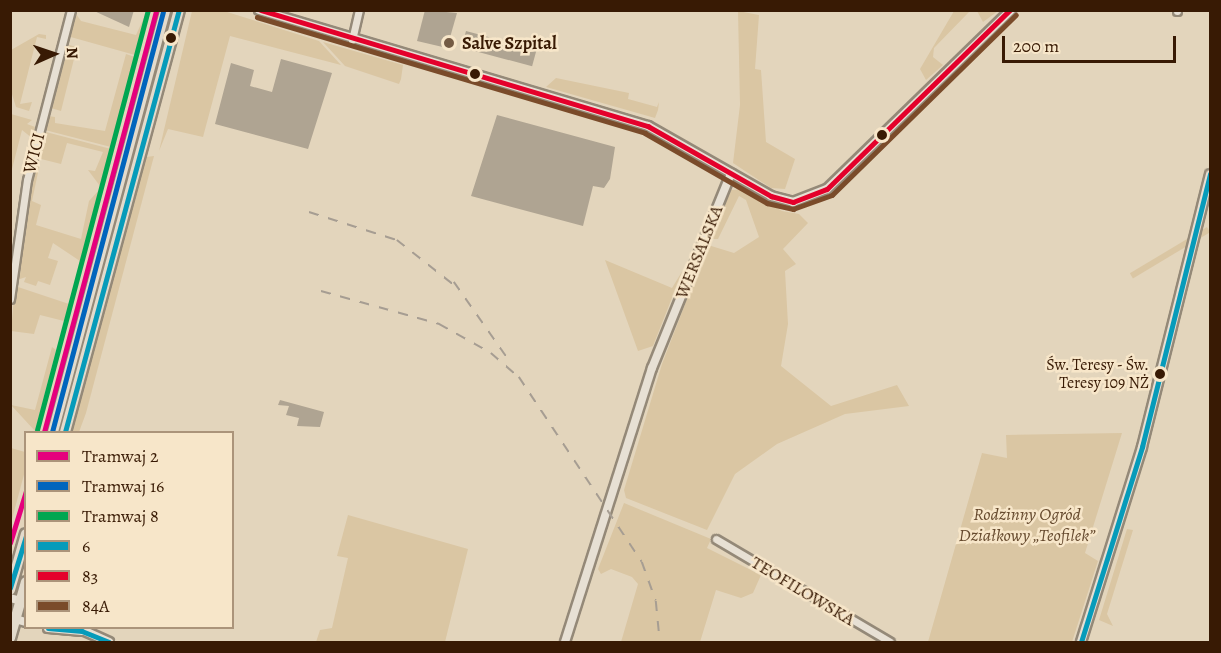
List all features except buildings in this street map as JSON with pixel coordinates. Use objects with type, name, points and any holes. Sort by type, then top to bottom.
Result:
[{"type":"main road","points":[[53,431],[165,10]]},
{"type":"main road","points":[[65,431],[180,11]]},
{"type":"main road","points":[[10,590],[24,541]]},
{"type":"main road","points":[[10,638],[17,620],[19,600]]},
{"type":"street","name":"WICI","points":[[10,299],[27,180],[71,10]]},
{"type":"street","points":[[259,10],[352,40],[648,126],[784,201],[821,194],[1011,10]]},
{"type":"street","points":[[352,40],[359,10]]},
{"type":"street","name":"WERSALSKA","points":[[565,642],[652,368],[731,173]]},
{"type":"street","points":[[1081,642],[1142,447],[1210,174]]},
{"type":"street","name":"TEOFILOWSKA","points":[[716,539],[890,642]]},
{"type":"street","points":[[80,629],[108,642]]},
{"type":"green space","points":[[74,11],[81,21],[136,35],[147,11],[135,55],[67,36]]},
{"type":"green space","points":[[170,11],[60,431],[58,431]]},
{"type":"green space","points":[[192,11],[224,11],[319,41],[341,65],[230,36],[203,137],[168,129],[159,151]]},
{"type":"green space","points":[[738,11],[759,15],[755,69],[761,70],[766,142],[795,159],[785,189],[771,188],[733,163],[740,105]]},
{"type":"green space","points":[[954,11],[977,11],[969,12],[934,48],[933,57],[943,65],[926,80],[920,69]]},
{"type":"green space","points":[[977,11],[998,11],[983,22]]},
{"type":"green space","points":[[39,34],[46,35],[46,39],[37,37],[20,104],[32,102],[29,111],[16,107],[11,91],[11,50]]},
{"type":"green space","points":[[323,42],[403,65],[399,84],[345,66]]},
{"type":"green space","points":[[69,45],[77,47],[61,111],[51,108]]},
{"type":"green space","points":[[126,54],[135,57],[111,147],[45,130],[48,116],[55,117],[55,123],[105,131]]},
{"type":"green space","points":[[556,78],[629,93],[628,99],[657,107],[659,102],[658,110],[655,118],[546,87]]},
{"type":"green space","points":[[11,114],[32,120],[27,124],[35,127],[32,138],[22,130],[11,173]]},
{"type":"green space","points":[[46,132],[111,149],[100,186],[88,170],[95,171],[103,152],[67,143],[61,164],[37,158]]},
{"type":"green space","points":[[154,156],[86,413],[79,431],[70,431],[132,199],[146,157]]},
{"type":"green space","points":[[35,161],[40,163],[32,201],[41,205],[36,225],[81,239],[89,201],[99,190],[80,261],[53,243],[48,258],[58,261],[50,285],[38,281],[36,286],[24,282],[26,277],[17,280]]},
{"type":"green space","points":[[743,189],[782,211],[799,214],[808,223],[783,249],[796,264],[785,271],[788,324],[781,366],[831,406],[897,385],[909,406],[845,414],[777,444],[735,474],[707,530],[626,498],[624,490],[662,364],[708,245],[734,253],[759,237],[746,200],[739,196],[718,239],[711,239],[731,190]]},
{"type":"green space","points":[[1207,227],[1210,232],[1133,278],[1130,273]]},
{"type":"green space","points":[[605,260],[672,288],[683,270],[653,346],[638,351]]},
{"type":"green space","points":[[15,286],[69,304],[64,321],[40,315],[34,334],[11,331]]},
{"type":"green space","points":[[52,347],[56,350],[35,431],[11,405],[35,410]]},
{"type":"green space","name":"Rodzinny Ogród Działkowy „Teofilek”","points":[[1122,433],[1085,553],[1098,561],[1072,642],[928,642],[982,453],[1007,458],[1006,435]]},
{"type":"green space","points":[[11,448],[24,452],[24,474],[11,523]]},
{"type":"green space","points":[[624,503],[711,539],[707,548],[761,575],[753,593],[741,598],[716,590],[700,642],[621,642],[638,584],[632,577],[611,569],[601,574],[598,569]]},
{"type":"green space","points":[[348,515],[468,549],[445,642],[316,642],[320,630],[332,628],[348,558],[337,556]]},
{"type":"green space","points":[[1127,529],[1133,530],[1107,614],[1113,626],[1099,620]]},
{"type":"railway","points":[[309,212],[397,240],[459,289]]},
{"type":"railway","points":[[454,282],[511,363]]},
{"type":"railway","points":[[321,291],[439,324],[491,353],[519,377],[642,562],[656,601],[660,642]]},
{"type":"tram line","name":"8","points":[[37,430],[148,10]]},
{"type":"tram line","name":"2","points":[[44,431],[156,10]]},
{"type":"tram line","name":"16","points":[[52,431],[163,12]]},
{"type":"tram line","name":"2","points":[[10,543],[24,498]]},
{"type":"transit line","name":"6","points":[[65,431],[179,10]]},
{"type":"transit line","name":"83","points":[[261,10],[648,126],[771,196],[793,202],[827,189],[1010,10]]},
{"type":"transit line","name":"84A","points":[[257,17],[645,133],[767,203],[793,209],[832,195],[1016,15]]},
{"type":"transit line","name":"6","points":[[1081,642],[1142,447],[1210,174]]},
{"type":"transit line","name":"6","points":[[10,588],[24,542]]},
{"type":"transit line","name":"6","points":[[59,629],[82,631],[109,642]]},
{"type":"place","name":"Salve Szpital","points":[[449,43]]},
{"type":"place","name":"Św. Teresy - Św. Teresy 109 NŻ","points":[[1160,374]]}]
